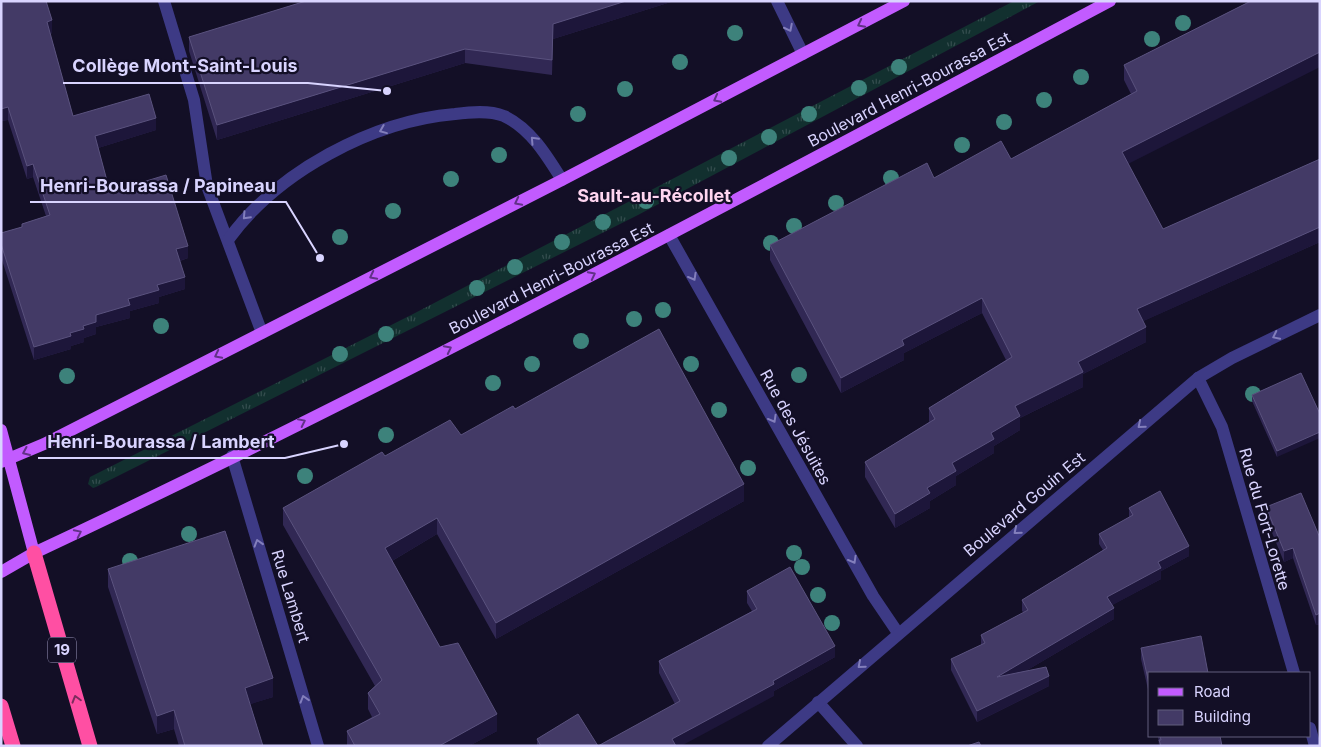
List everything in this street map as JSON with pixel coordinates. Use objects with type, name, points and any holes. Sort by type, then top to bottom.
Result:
[{"type":"highway","name":"19","points":[[34,553],[90,746]]},
{"type":"highway","points":[[1,706],[13,746]]},
{"type":"main road","points":[[5,461],[44,444],[562,180],[904,1]]},
{"type":"main road","name":"Boulevard Henri-Bourassa Est","points":[[1,572],[34,553],[418,365],[669,235],[1110,1]]},
{"type":"main road","points":[[1,430],[5,461],[34,553]]},
{"type":"street","points":[[164,1],[194,100],[207,186],[262,333]]},
{"type":"street","points":[[777,1],[803,54]]},
{"type":"street","points":[[228,240],[255,207],[305,169],[356,141],[414,119],[478,112],[502,115],[520,127],[539,146],[562,180]]},
{"type":"street","name":"Rue des Jésuites","points":[[669,235],[873,596],[898,633]]},
{"type":"street","name":"Boulevard Gouin Est","points":[[768,746],[1198,378],[1232,358],[1320,315]]},
{"type":"street","name":"Rue du Fort-Lorette","points":[[1198,378],[1222,427],[1294,672]]},
{"type":"street","name":"Rue Lambert","points":[[232,456],[318,746]]},
{"type":"street","points":[[818,702],[857,746]]},
{"type":"street","points":[[1311,732],[1315,746]]},
{"type":"green space","points":[[1014,1],[1040,1],[638,215],[96,487],[93,488],[88,484],[90,477],[415,313]]},
{"type":"building","points":[[1,1],[46,1],[52,20],[47,22],[73,116],[149,94],[156,118],[95,136],[110,192],[166,175],[188,246],[176,249],[185,277],[157,285],[159,290],[128,299],[130,305],[96,315],[96,322],[83,326],[84,329],[70,333],[71,336],[34,347],[1,244],[1,233],[22,227],[22,224],[50,215],[33,164],[27,166],[8,107],[1,109]]},
{"type":"building","points":[[306,1],[626,1],[553,24],[552,60],[465,49],[217,125],[189,37]]},
{"type":"building","points":[[1251,1],[1320,1],[1320,52],[1122,152],[1163,229],[1320,159],[1320,227],[1137,309],[1146,327],[1078,362],[1083,372],[1015,406],[1020,416],[991,433],[994,439],[952,463],[956,471],[927,488],[930,493],[895,514],[865,462],[935,419],[929,408],[1012,357],[982,298],[902,340],[904,345],[841,378],[770,245],[927,163],[934,178],[1001,141],[1011,159],[1137,91],[1124,65]]},
{"type":"building","points":[[659,329],[744,484],[496,623],[437,518],[385,548],[440,647],[458,643],[497,714],[439,746],[355,746],[347,731],[380,714],[368,693],[382,680],[283,508],[382,452],[385,456],[450,420],[461,435],[513,406],[515,409]]},
{"type":"building","points":[[1301,373],[1320,414],[1320,432],[1277,451],[1252,395]]},
{"type":"building","points":[[1160,491],[1189,546],[1158,562],[1161,568],[1107,597],[1114,608],[997,677],[1046,667],[1049,676],[977,711],[951,659],[985,643],[981,635],[1028,610],[1022,600],[1107,548],[1099,534],[1133,515],[1129,508]]},
{"type":"building","points":[[1301,493],[1320,538],[1320,613],[1316,615],[1293,548],[1284,551],[1266,507]]},
{"type":"building","points":[[225,531],[273,678],[245,688],[263,746],[185,746],[174,710],[157,716],[108,569]]},
{"type":"building","points":[[790,567],[835,646],[773,681],[774,684],[672,739],[676,746],[598,746],[680,701],[659,661],[757,609],[747,591]]},
{"type":"building","points":[[1201,636],[1208,672],[1148,672],[1148,679],[1141,648]]},
{"type":"building","points":[[578,714],[598,746],[541,746],[537,739]]},
{"type":"building","points":[[1160,737],[1220,737],[1222,746],[1161,746],[1159,740],[1161,740]]},
{"type":"building","points":[[979,742],[981,746],[967,746]]},
{"type":"place","name":"Collège Mont-Saint-Louis","points":[[387,91]]},
{"type":"place","name":"Henri-Bourassa / Papineau","points":[[320,258]]},
{"type":"place","name":"Henri-Bourassa / Lambert","points":[[344,444]]},
{"type":"district","name":"Sault-au-Récollet","points":[[654,196]]}]
